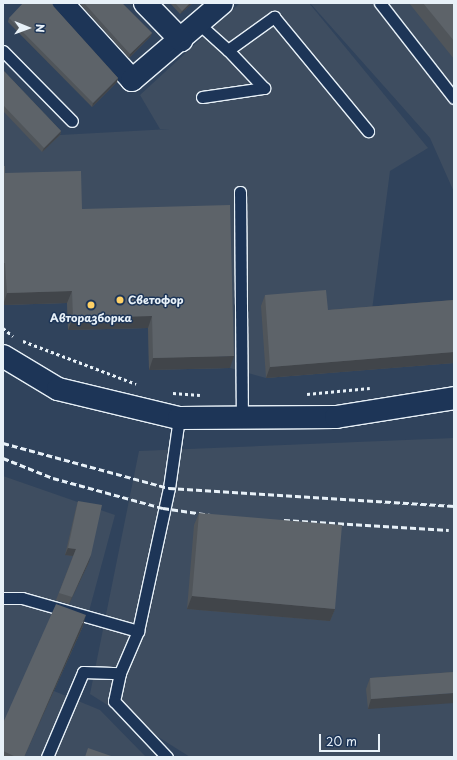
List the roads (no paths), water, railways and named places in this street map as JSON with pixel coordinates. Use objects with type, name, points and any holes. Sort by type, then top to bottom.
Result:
[{"type":"street","points":[[62,3],[132,80],[181,40],[222,3]]},
{"type":"street","points":[[145,3],[181,40]]},
{"type":"street","points":[[3,356],[58,389],[179,418],[242,420],[336,417],[454,398]]},
{"type":"lane","points":[[380,3],[454,98]]},
{"type":"lane","points":[[228,50],[274,17],[368,131]]},
{"type":"lane","points":[[199,24],[228,50],[264,88],[202,97]]},
{"type":"lane","points":[[3,51],[72,121]]},
{"type":"lane","points":[[240,192],[242,420]]},
{"type":"lane","points":[[167,757],[114,701],[120,673],[138,631],[169,488],[179,418]]},
{"type":"lane","points":[[3,598],[22,598],[138,631]]},
{"type":"lane","points":[[47,757],[83,672],[120,673]]},
{"type":"railway","points":[[3,443],[169,488],[454,506]]},
{"type":"railway","points":[[3,458],[53,478],[163,508],[210,515]]},
{"type":"railway","points":[[284,520],[449,530]]},
{"type":"place","name":"Светофор","points":[[120,300]]},
{"type":"place","name":"Авторазборка","points":[[91,305]]}]
